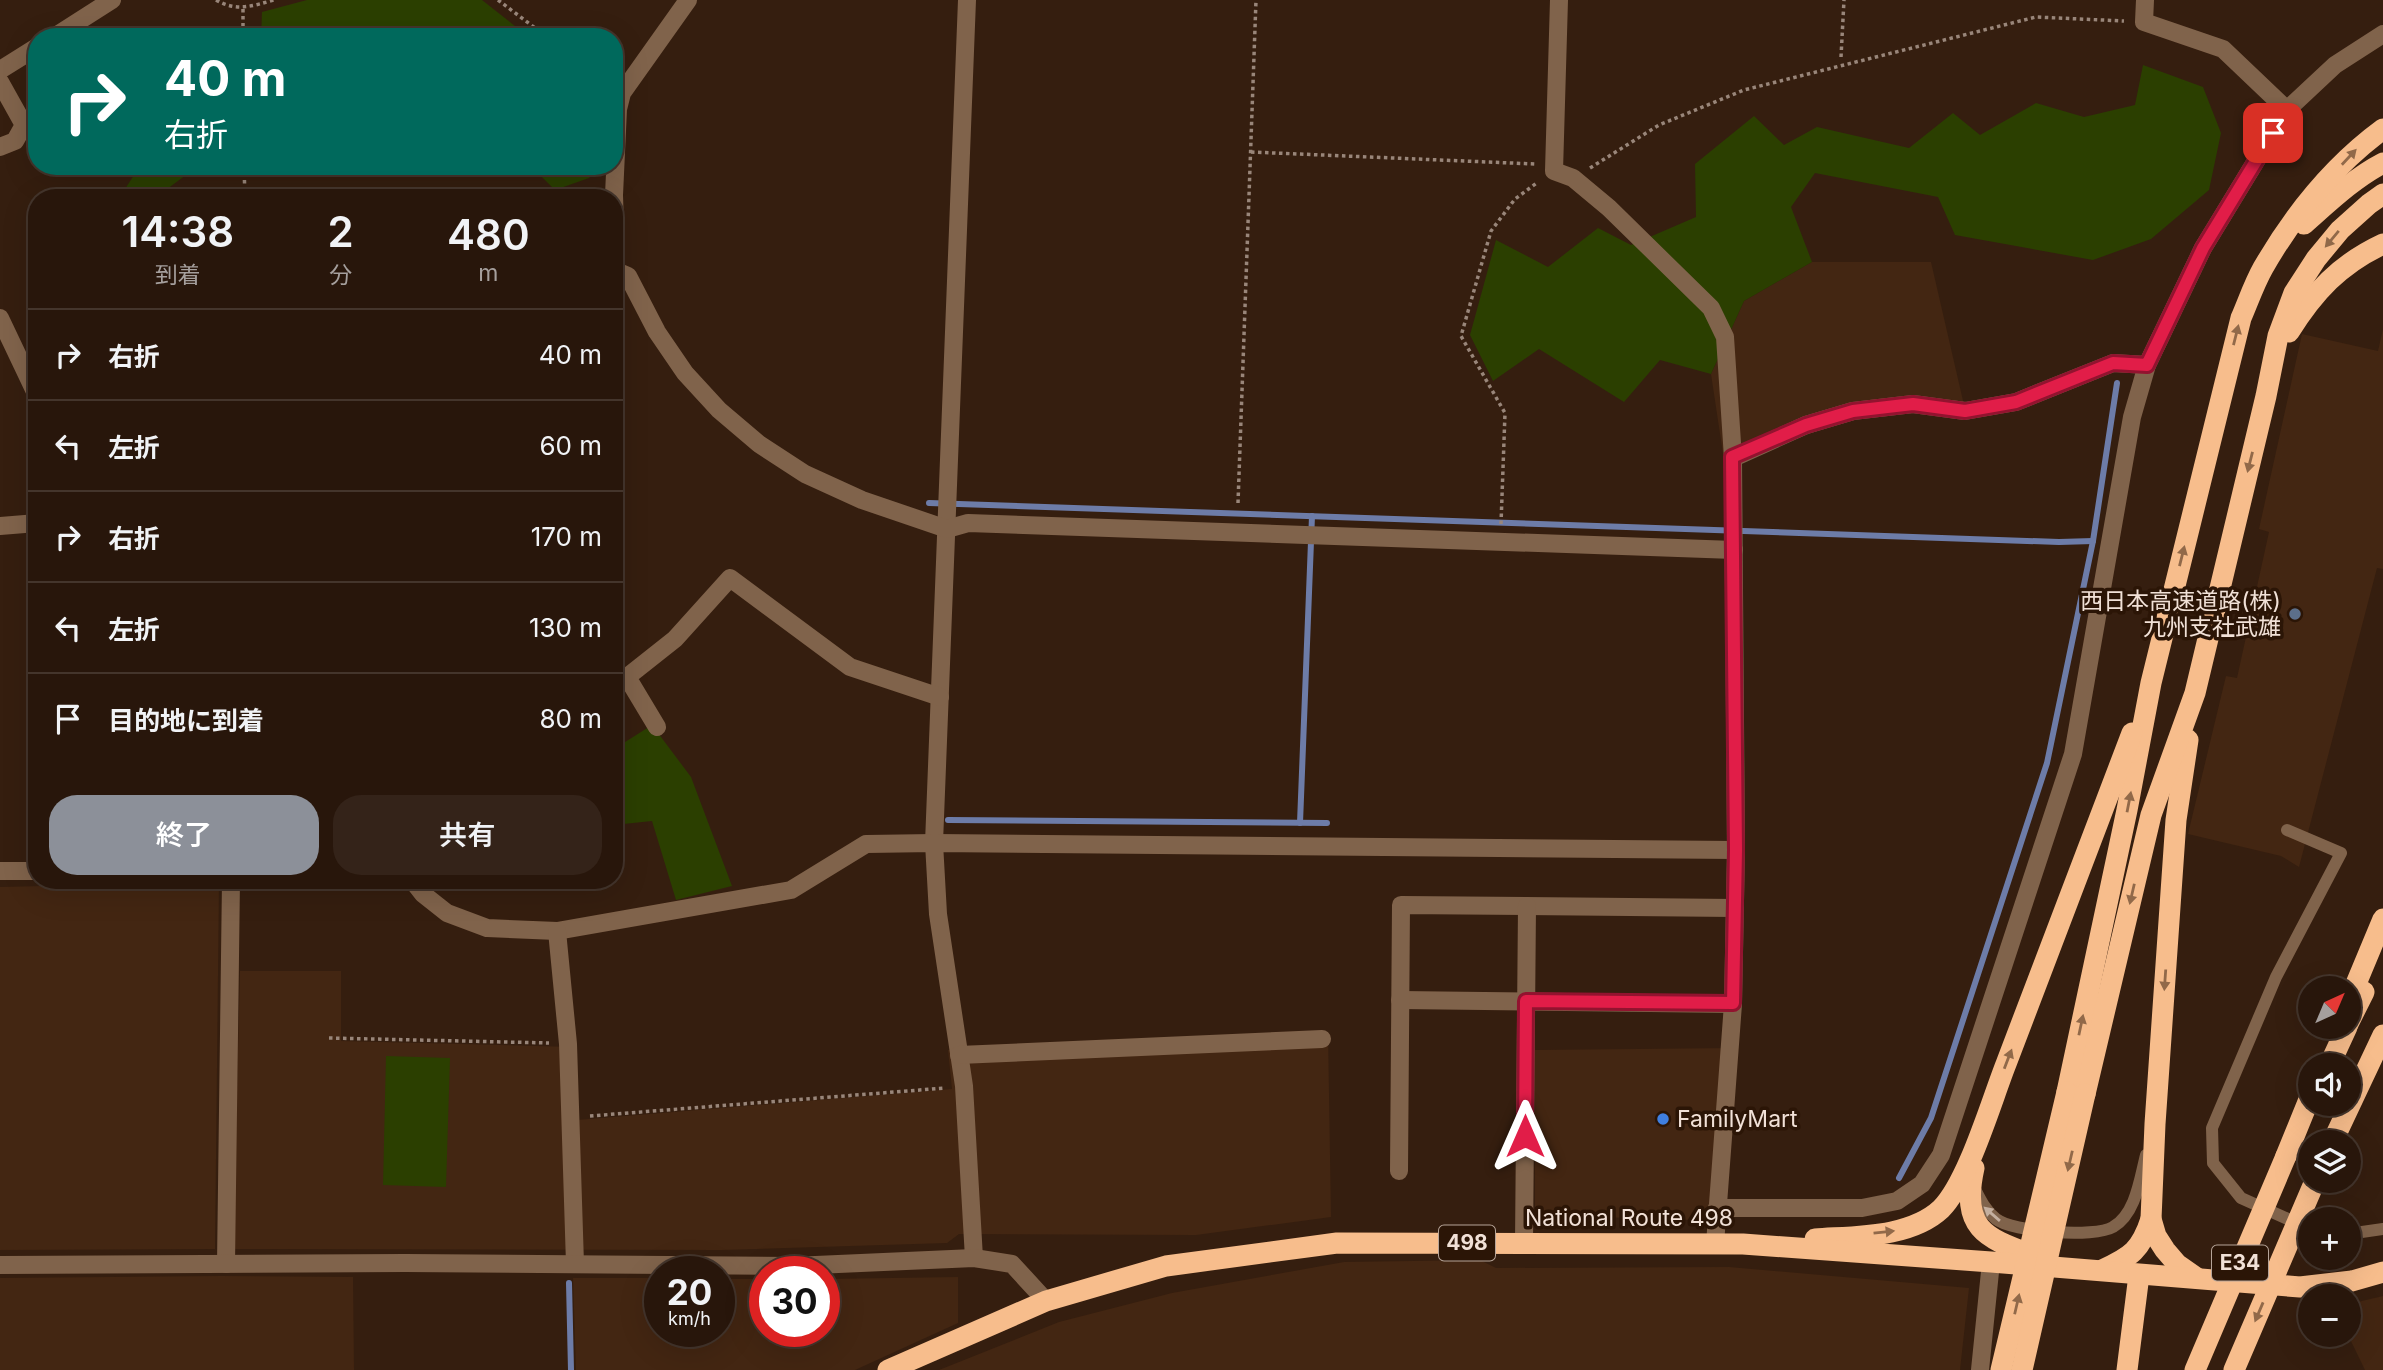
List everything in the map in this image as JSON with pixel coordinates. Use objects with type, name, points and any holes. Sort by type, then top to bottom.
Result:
[{"type":"highway","points":[[2022,1370],[2151,683],[2241,318],[2262,269],[2320,187],[2359,147],[2383,129]]},
{"type":"highway","points":[[2262,269],[2297,231],[2333,199],[2371,169],[2383,163]]},
{"type":"highway","points":[[2099,1271],[2123,1261],[2136,1251],[2145,1237],[2151,1219],[2176,820],[2195,693],[2278,336],[2294,293],[2316,259],[2340,230],[2383,194]]},
{"type":"highway","points":[[2266,396],[2285,339],[2308,302],[2338,271],[2383,244]]},
{"type":"highway","points":[[1743,1244],[1900,1231],[1922,1223],[1941,1208],[1954,1191],[1983,1124],[2151,683]]},
{"type":"highway","points":[[2001,1370],[2151,814],[2195,693]]},
{"type":"highway","points":[[2359,976],[2383,919]]},
{"type":"highway","points":[[2361,999],[2383,954]]},
{"type":"highway","points":[[2338,1130],[2383,1035]]},
{"type":"highway","points":[[2286,1156],[2302,1116]]},
{"type":"highway","name":"E34","points":[[2194,1370],[2305,1116]]},
{"type":"highway","points":[[1983,1124],[1971,1180],[1969,1207],[1974,1221],[1999,1242],[2066,1268]]},
{"type":"highway","name":"E34","points":[[2234,1370],[2310,1193]]},
{"type":"highway","points":[[2151,1219],[2156,1236],[2165,1250],[2177,1264],[2197,1278]]},
{"type":"highway","name":"National Route 498","points":[[888,1370],[1046,1301],[1166,1266],[1337,1243],[1743,1244],[2300,1287],[2352,1281],[2383,1272]]},
{"type":"highway","points":[[2127,1370],[2139,1275]]},
{"type":"street","points":[[68,28],[112,0]]},
{"type":"street","points":[[623,92],[688,0]]},
{"type":"street","points":[[967,0],[934,843],[938,914],[964,1086],[974,1258]]},
{"type":"street","points":[[1559,0],[1553,171],[1573,178],[1609,208],[1711,308],[1725,337],[1734,550],[1736,850],[1733,1003],[1715,1244]]},
{"type":"street","points":[[2144,0],[2144,22],[2223,49],[2287,110]]},
{"type":"street","points":[[1717,1208],[1861,1208],[1897,1201],[1922,1184],[1941,1155],[2073,754],[2132,417],[2147,365],[2203,248],[2287,110],[2334,65],[2383,34]]},
{"type":"street","points":[[0,71],[28,53]]},
{"type":"street","points":[[0,82],[24,125],[15,141],[0,147]]},
{"type":"street","points":[[623,274],[628,276],[657,332],[685,373],[719,410],[759,444],[805,474],[862,500],[947,529],[968,523],[1734,550]]},
{"type":"street","points":[[0,318],[28,377]]},
{"type":"street","points":[[1732,457],[1806,425],[1853,411],[1913,404],[1965,411],[2016,402],[2113,363],[2147,365]]},
{"type":"street","points":[[0,526],[28,524]]},
{"type":"street","points":[[657,727],[627,677],[675,639],[730,578],[850,667],[940,696]]},
{"type":"street","points":[[419,889],[447,913],[487,928],[557,931],[791,890],[866,844],[1736,850]]},
{"type":"street","points":[[0,872],[28,871]]},
{"type":"street","points":[[226,1264],[231,889]]},
{"type":"street","points":[[1399,1171],[1401,905],[1735,908]]},
{"type":"street","points":[[1524,1244],[1527,906]]},
{"type":"street","points":[[557,931],[568,1044],[575,1265]]},
{"type":"street","points":[[1400,1000],[1733,1003]]},
{"type":"street","points":[[959,1055],[1322,1039]]},
{"type":"street","points":[[0,1265],[793,1266],[974,1258],[1012,1264],[1046,1301]]},
{"type":"street","points":[[1980,1370],[1991,1262]]},
{"type":"lane","points":[[2287,830],[2341,853],[2276,977],[2212,1128],[2213,1163],[2241,1198],[2298,1224]]},
{"type":"lane","points":[[1971,1180],[1982,1205],[1997,1220],[2014,1227],[2094,1233],[2113,1227],[2127,1214],[2155,1124]]},
{"type":"lane","points":[[2361,1232],[2383,1229]]},
{"type":"path","points":[[216,0],[226,6],[243,9],[274,0]]},
{"type":"path","points":[[498,0],[535,28]]},
{"type":"path","points":[[1238,503],[1256,0]]},
{"type":"path","points":[[1841,57],[1844,0]]},
{"type":"path","points":[[243,9],[243,28]]},
{"type":"path","points":[[1573,178],[1658,125],[1744,90],[2036,17],[2144,22]]},
{"type":"path","points":[[1251,152],[1543,164],[1553,171],[1515,199],[1491,231],[1461,336],[1505,413],[1501,507]]},
{"type":"path","points":[[328,1038],[568,1044]]},
{"type":"path","points":[[570,1117],[964,1086]]},
{"type":"shaded area","points":[[1812,262],[1931,262],[1967,418],[1908,411],[1850,418],[1725,467],[1711,374],[1744,301]]},
{"type":"shaded area","points":[[2383,329],[2383,569],[2377,568],[2299,867],[2281,856],[2188,834],[2226,676],[2237,678],[2269,532],[2259,529],[2302,334],[2378,351]]},
{"type":"shaded area","points":[[0,887],[219,889],[215,1249],[0,1250]]},
{"type":"shaded area","points":[[240,971],[341,971],[341,1041],[574,1047],[577,1120],[952,1089],[948,1050],[1328,1032],[1331,1217],[1196,1235],[959,1234],[947,1243],[721,1250],[233,1249]]},
{"type":"shaded area","points":[[1737,1048],[1724,1221],[1535,1215],[1535,1050]]},
{"type":"shaded area","points":[[1480,1260],[1496,1268],[1729,1267],[1969,1288],[1960,1370],[939,1370],[1059,1322],[1172,1293],[1344,1262]]},
{"type":"shaded area","points":[[353,1277],[354,1370],[0,1370],[0,1278]]},
{"type":"shaded area","points":[[958,1277],[958,1323],[855,1370],[576,1370],[573,1278],[644,1278],[644,1347],[735,1347],[735,1279],[749,1279],[749,1347],[840,1347],[840,1279]]},
{"type":"shaded area","points":[[2383,1296],[2383,1370],[2365,1370],[2354,1347],[2361,1347],[2361,1301]]},
{"type":"green space","points":[[307,0],[482,0],[518,28],[261,28],[262,12]]},
{"type":"green space","points":[[2143,65],[2203,87],[2221,133],[2209,190],[2151,239],[2093,260],[1955,235],[1938,197],[1815,173],[1791,207],[1812,262],[1744,301],[1711,374],[1660,360],[1624,402],[1539,349],[1493,381],[1470,335],[1496,240],[1548,267],[1598,228],[1631,245],[1696,217],[1695,164],[1754,116],[1784,145],[1817,127],[1909,148],[1953,113],[1980,135],[2036,103],[2084,117],[2135,105]]},
{"type":"green space","points":[[134,175],[186,175],[167,189],[125,189]]},
{"type":"green space","points":[[540,175],[592,175],[589,178],[554,189]]},
{"type":"green space","points":[[652,725],[691,777],[732,886],[676,900],[652,821],[623,824],[623,743]]},
{"type":"green space","points":[[386,1056],[450,1058],[446,1187],[383,1185]]},
{"type":"waterway","points":[[1899,1178],[1931,1118],[2047,763],[2093,541],[2117,383]]},
{"type":"waterway","points":[[929,503],[2059,542],[2093,541]]},
{"type":"waterway","points":[[1300,823],[1312,516]]},
{"type":"waterway","points":[[948,820],[1327,823]]},
{"type":"waterway","points":[[569,1283],[571,1370]]},
{"type":"place","name":"西日本高速道路(株) 九州支社武雄","points":[[2295,614]]},
{"type":"place","name":"FamilyMart","points":[[1663,1119]]},
{"type":"route","points":[[1525,1136],[1526,1001],[1733,1003],[1736,850],[1732,457],[1806,425],[1853,411],[1913,404],[1965,411],[2016,402],[2113,363],[2147,365],[2203,248],[2273,133]]}]
